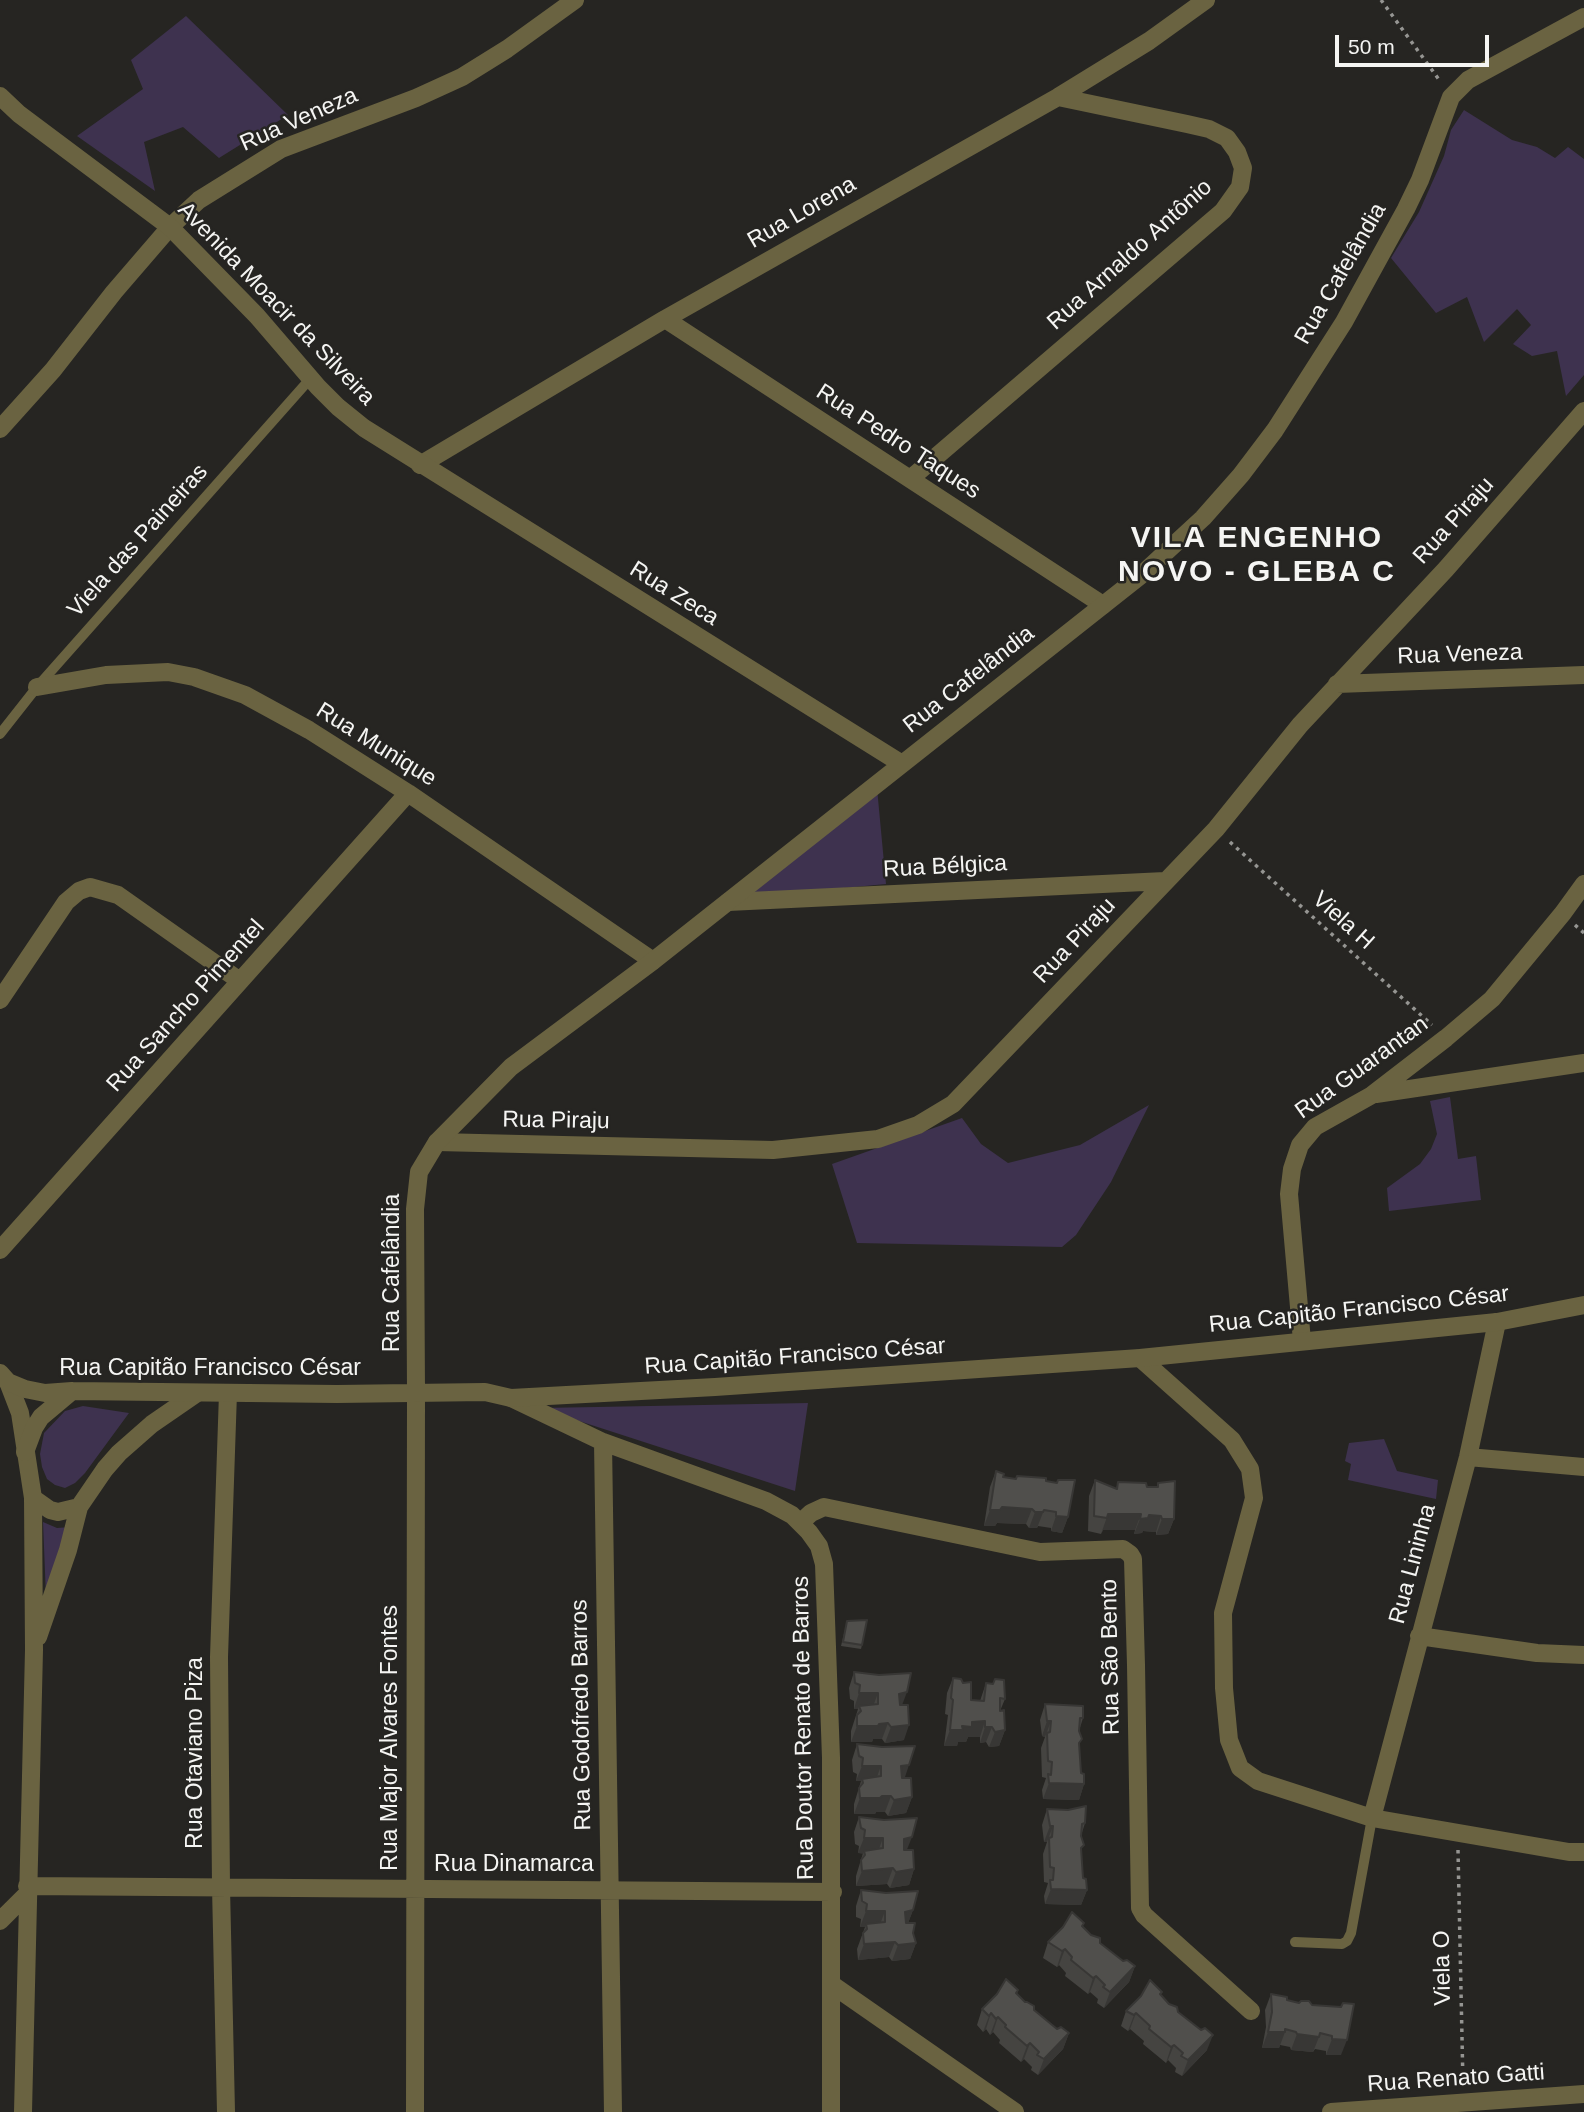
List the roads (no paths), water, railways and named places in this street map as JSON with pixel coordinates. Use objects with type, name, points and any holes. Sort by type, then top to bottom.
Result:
[{"type":"street","name":"Rua Veneza","points":[[0,429],[53,370],[114,292],[170,227],[199,200],[281,149],[416,98],[462,77],[507,49],[575,0]]},
{"type":"street","name":"Rua Lorena","points":[[420,465],[665,319],[1058,97],[1149,41],[1206,0]]},
{"type":"street","name":"Rua Cafelândia","points":[[417,1365],[415,1209],[419,1172],[437,1142],[511,1067],[653,961],[1140,576],[1203,518],[1241,475],[1275,430],[1344,322],[1406,209],[1451,97],[1468,80],[1582,20]]},
{"type":"street","name":"Avenida Moacir da Silveira","points":[[0,96],[19,114],[170,227],[257,316],[310,379],[338,407],[420,465]]},
{"type":"street","name":"Rua Arnaldo Antônio","points":[[910,479],[1223,211],[1240,187],[1243,168],[1237,152],[1227,138],[1187,124],[1058,97]]},
{"type":"street","name":"Rua Pedro Taques","points":[[665,319],[1103,605]]},
{"type":"street","name":"Rua Piraju","points":[[437,1142],[773,1150],[878,1139],[918,1125],[953,1104],[1216,829],[1273,756],[1446,569],[1581,414]]},
{"type":"street","name":"Rua Zeca","points":[[420,465],[902,764]]},
{"type":"street","name":"Rua Munique","points":[[37,687],[139,672],[168,672],[194,677],[245,695],[309,730],[408,793],[653,961]]},
{"type":"street","name":"Rua Veneza","points":[[1337,684],[1584,675]]},
{"type":"street","name":"Rua Sancho Pimentel","points":[[0,1250],[408,793]]},
{"type":"street","name":"Rua Bélgica","points":[[728,902],[1164,881]]},
{"type":"street","name":"Rua Guarantan","points":[[1302,1341],[1289,1194],[1292,1169],[1300,1145],[1315,1127],[1373,1095],[1492,999],[1584,884]]},
{"type":"street","points":[[0,1000],[66,902],[79,891],[90,887],[118,895],[240,981]]},
{"type":"street","points":[[1373,1095],[1584,1063]]},
{"type":"street","name":"Rua Capitão Francisco César","points":[[4,1377],[25,1389],[45,1393],[485,1392],[511,1398],[1140,1358],[1497,1322],[1584,1305]]},
{"type":"street","name":"Rua Lininha","points":[[1372,1818],[1468,1457],[1497,1322]]},
{"type":"street","points":[[1140,1358],[1232,1440],[1250,1469],[1254,1498],[1223,1614],[1224,1688],[1229,1740],[1240,1768],[1258,1781],[1372,1818],[1569,1852],[1584,1852]]},
{"type":"street","name":"Rua Major Alvares Fontes","points":[[415,2112],[417,1365]]},
{"type":"street","points":[[4,1377],[20,1413],[33,1499],[34,1650],[23,2112]]},
{"type":"street","points":[[25,1452],[41,1417],[72,1391]]},
{"type":"street","points":[[34,1650],[68,1550],[79,1507],[105,1469],[120,1453],[152,1424],[197,1393]]},
{"type":"street","name":"Rua Otaviano Piza","points":[[226,2112],[219,1657],[228,1393]]},
{"type":"street","name":"Rua Doutor Renato de Barros","points":[[511,1398],[603,1443],[748,1494],[792,1515],[819,1546],[824,1564],[831,1758],[831,2112]]},
{"type":"street","name":"Rua Godofredo Barros","points":[[603,1443],[613,2112]]},
{"type":"street","points":[[1468,1457],[1584,1467]]},
{"type":"street","points":[[33,1499],[58,1512],[79,1507]]},
{"type":"street","name":"Rua São Bento","points":[[800,1523],[811,1513],[824,1507],[1040,1552],[1124,1549],[1130,1553],[1133,1559],[1136,1665],[1140,1908],[1144,1915],[1251,2011]]},
{"type":"street","points":[[1419,1636],[1537,1653],[1584,1655]]},
{"type":"street","name":"Rua Dinamarca","points":[[27,1890],[221,1887],[832,1892]]},
{"type":"street","points":[[0,1922],[27,1890]]},
{"type":"street","points":[[831,1984],[1015,2112]]},
{"type":"street","name":"Rua Renato Gatti","points":[[1331,2112],[1464,2108],[1584,2094]]},
{"type":"lane","name":"Viela das Paineiras","points":[[0,734],[37,687],[310,379]]},
{"type":"lane","points":[[1296,1942],[1342,1944],[1347,1941],[1351,1933],[1372,1818]]},
{"type":"district","name":"VILA ENGENHO NOVO - GLEBA C","points":[[1257,556]]}]
